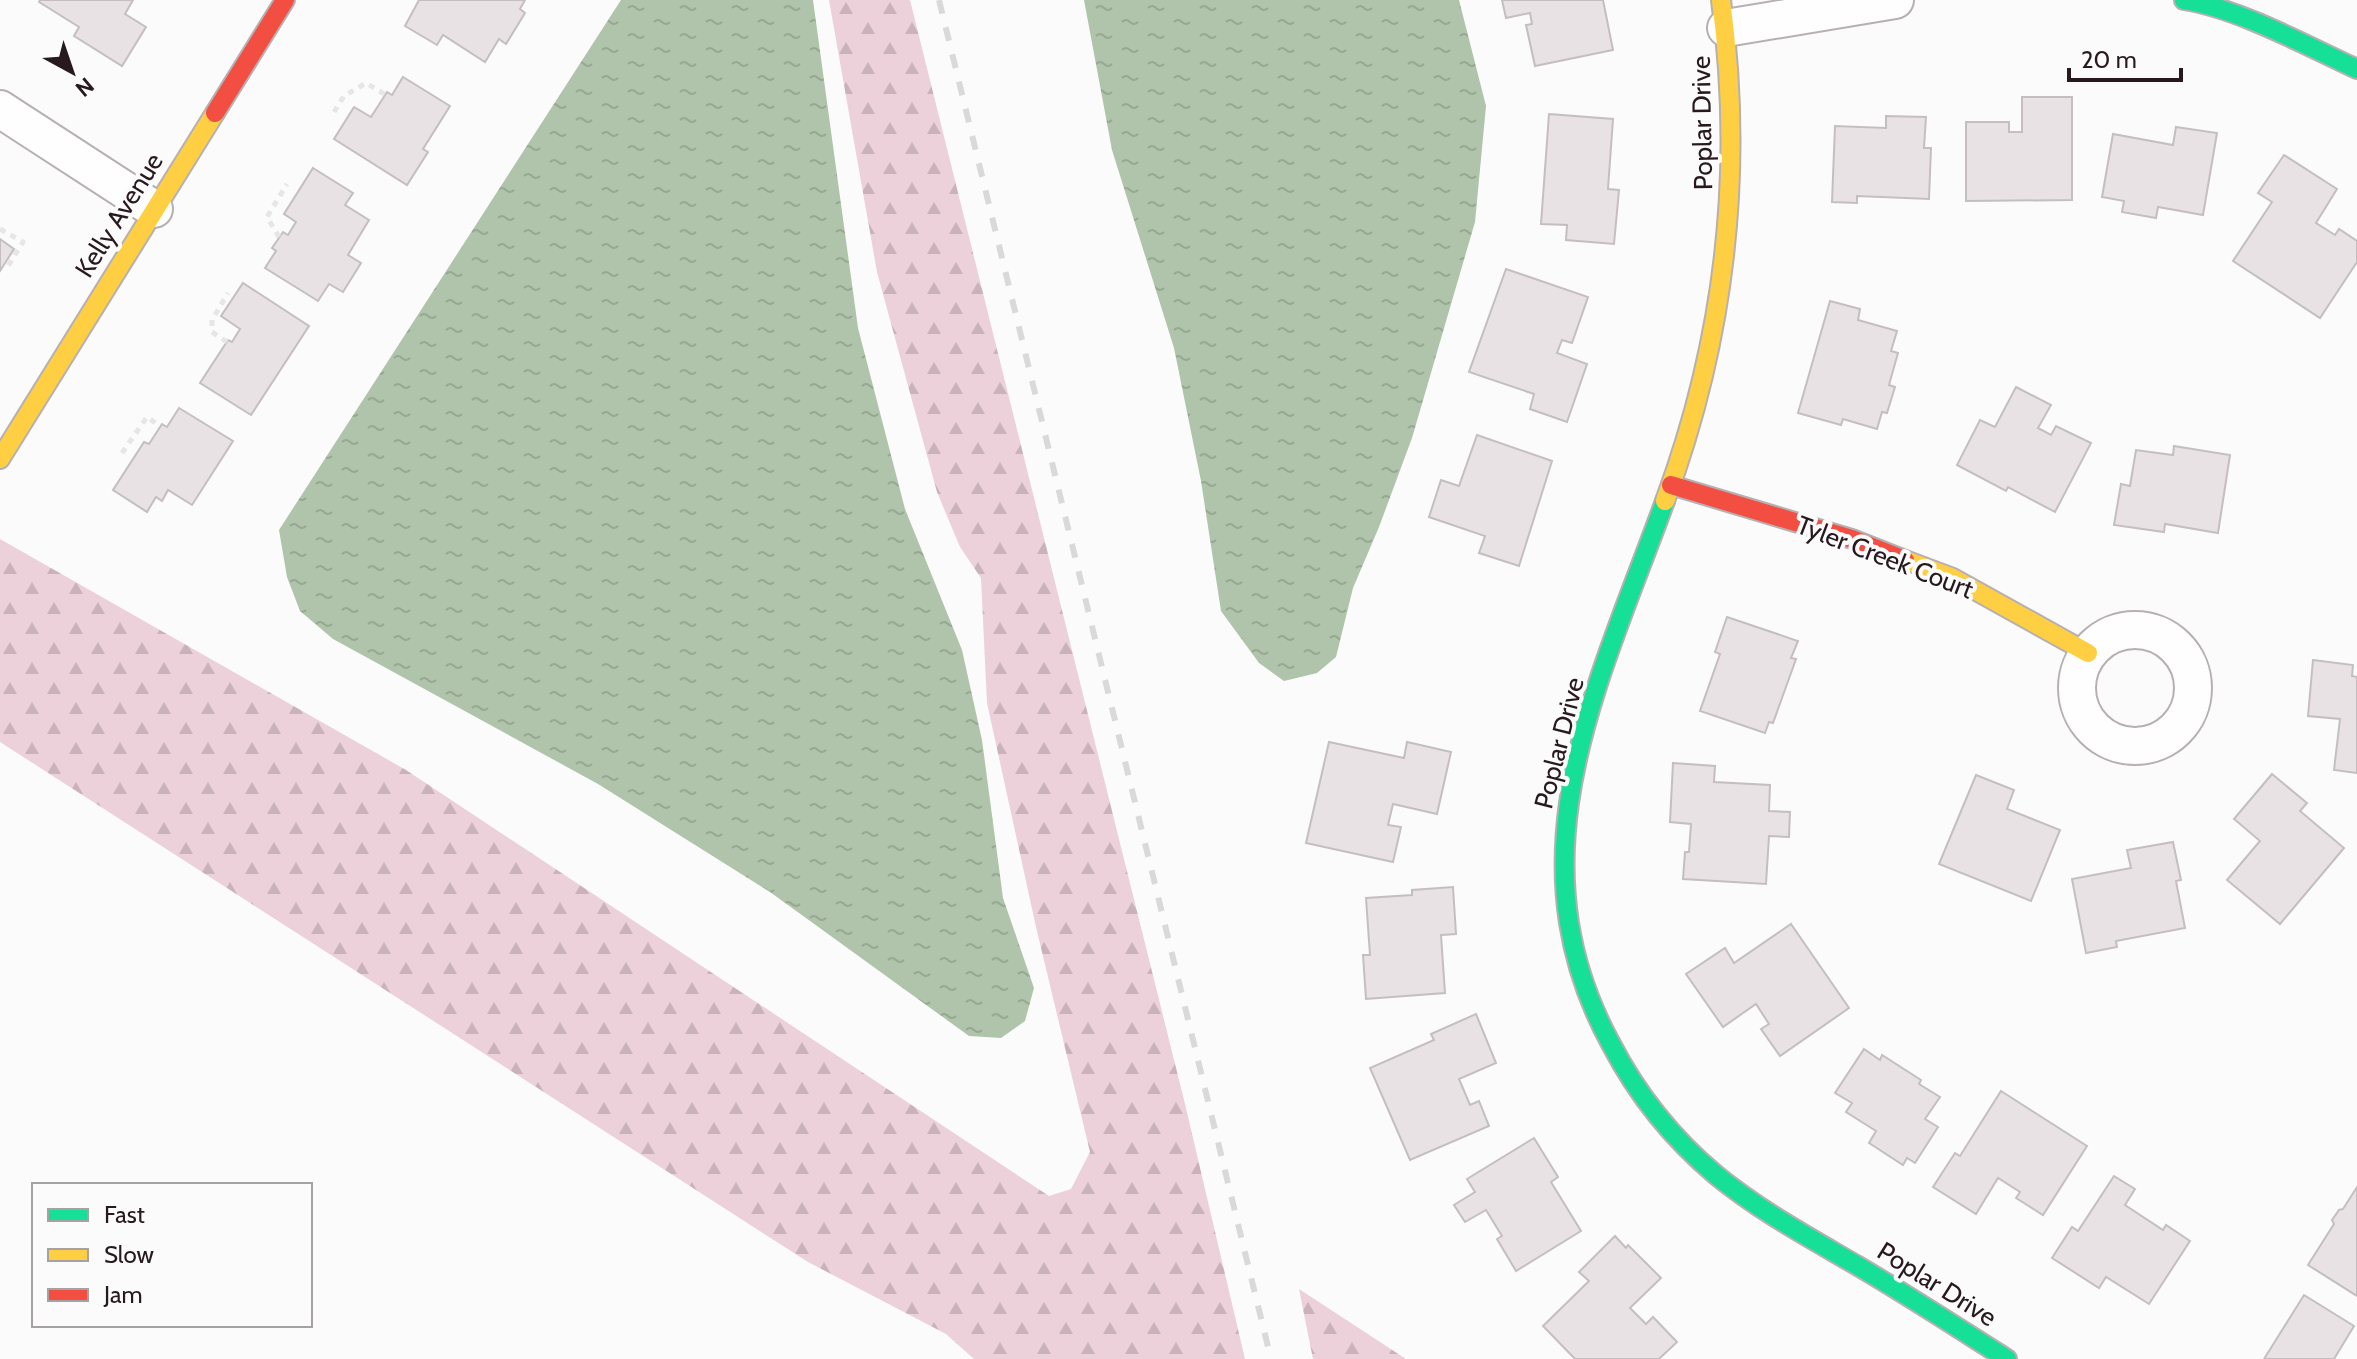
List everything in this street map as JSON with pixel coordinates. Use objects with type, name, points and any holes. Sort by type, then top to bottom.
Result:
[{"type":"street","name":"Kelly Avenue","points":[[0,459],[285,0]]},
{"type":"street","points":[[1723,14],[1895,0]]},
{"type":"street","points":[[2184,0],[2202,3],[2279,33],[2357,69]]},
{"type":"street","name":"Poplar Drive","points":[[1723,14],[1732,126],[1730,210],[1723,267],[1705,370],[1671,485],[1621,616],[1584,728],[1571,784],[1565,832],[1564,881],[1573,955],[1598,1022],[1640,1092],[1679,1140],[1731,1185],[1783,1221],[2007,1359]]},
{"type":"street","points":[[0,109],[154,209]]},
{"type":"street","name":"Tyler Creek Court","points":[[1671,485],[1852,539],[1953,578],[2088,653]]},
{"type":"path","points":[[334,112],[344,96],[366,83],[386,95]]},
{"type":"path","points":[[279,237],[267,217],[287,184]]},
{"type":"path","points":[[0,229],[23,242],[8,266]]},
{"type":"path","points":[[227,342],[212,332],[212,320],[228,293]]},
{"type":"path","points":[[122,453],[147,417],[160,426]]},
{"type":"green space","points":[[829,0],[910,0],[1185,1104],[1245,1359],[974,1359],[946,1334],[808,1262],[0,742],[0,539],[406,770],[1049,1196],[1071,1189],[1090,1152],[987,703],[981,578],[960,547],[937,492],[877,272]]},
{"type":"green space","points":[[1299,1289],[1406,1359],[1313,1359]]},
{"type":"water","points":[[621,0],[813,0],[858,328],[905,509],[962,650],[982,740],[1003,898],[1034,988],[1025,1021],[1001,1038],[969,1036],[770,892],[598,784],[333,639],[300,611],[287,577],[279,530]]},
{"type":"water","points":[[1084,0],[1459,0],[1486,106],[1475,222],[1412,438],[1353,588],[1336,657],[1317,673],[1284,681],[1259,663],[1221,611],[1201,481],[1174,348],[1112,150]]},
{"type":"building","points":[[40,0],[133,0],[125,14],[146,27],[122,66],[74,36],[79,27]]},
{"type":"building","points":[[419,0],[525,0],[520,9],[525,13],[506,44],[499,39],[485,62],[443,35],[437,45],[405,26]]},
{"type":"building","points":[[1502,0],[1603,0],[1613,50],[1535,66],[1526,25],[1532,24],[1530,13],[1506,18]]},
{"type":"building","points":[[403,77],[450,106],[423,149],[428,152],[407,185],[334,139],[354,107],[371,117],[387,92],[392,95]]},
{"type":"building","points":[[2022,97],[2072,97],[2072,200],[1966,201],[1966,122],[2009,122],[2009,132],[2022,132]]},
{"type":"building","points":[[1549,114],[1613,119],[1608,189],[1619,190],[1614,244],[1566,240],[1567,225],[1541,224]]},
{"type":"building","points":[[1886,116],[1926,117],[1924,148],[1931,148],[1929,199],[1857,196],[1857,203],[1832,202],[1835,126],[1886,128]]},
{"type":"building","points":[[2176,127],[2217,133],[2203,215],[2158,207],[2156,218],[2122,212],[2124,201],[2102,197],[2113,134],[2173,145]]},
{"type":"building","points":[[2284,155],[2337,189],[2316,223],[2335,235],[2339,229],[2357,241],[2357,262],[2320,318],[2233,261],[2272,202],[2258,193]]},
{"type":"building","points":[[313,168],[353,193],[345,205],[369,220],[348,255],[361,263],[343,292],[329,284],[318,301],[265,268],[276,251],[272,248],[283,232],[288,235],[296,222],[284,214]]},
{"type":"building","points":[[0,239],[14,249],[0,271]]},
{"type":"building","points":[[1506,269],[1588,297],[1572,343],[1562,340],[1557,353],[1587,364],[1567,422],[1530,409],[1534,394],[1469,372]]},
{"type":"building","points":[[243,283],[309,326],[251,415],[200,383],[228,340],[232,342],[240,329],[221,316]]},
{"type":"building","points":[[1830,301],[1860,309],[1858,320],[1897,331],[1891,351],[1898,353],[1889,385],[1895,387],[1887,413],[1882,412],[1877,429],[1843,419],[1841,425],[1798,413]]},
{"type":"building","points":[[2016,387],[2051,405],[2038,428],[2051,435],[2056,426],[2091,443],[2055,512],[1957,465],[1980,420],[1995,427]]},
{"type":"building","points":[[179,408],[233,441],[192,505],[168,490],[162,501],[156,497],[147,512],[113,490],[144,442],[149,444],[162,424],[167,427]]},
{"type":"building","points":[[1477,435],[1552,461],[1519,566],[1479,553],[1485,536],[1429,517],[1441,480],[1459,486]]},
{"type":"building","points":[[2174,446],[2230,455],[2218,533],[2165,524],[2164,532],[2114,525],[2121,484],[2130,486],[2136,450],[2173,455]]},
{"type":"building","points":[[1727,617],[1798,641],[1791,658],[1796,659],[1773,723],[1769,722],[1765,733],[1700,711],[1720,654],[1715,652]]},
{"type":"building","points":[[2313,660],[2353,665],[2352,676],[2357,677],[2357,773],[2334,770],[2340,719],[2308,716]]},
{"type":"building","points":[[1329,742],[1404,758],[1407,742],[1451,752],[1437,814],[1393,804],[1388,825],[1401,827],[1393,862],[1306,843]]},
{"type":"building","points":[[1673,763],[1715,766],[1714,782],[1770,785],[1769,811],[1790,812],[1789,837],[1769,836],[1766,884],[1683,879],[1691,824],[1670,822]]},
{"type":"building","points":[[2272,774],[2307,803],[2300,811],[2344,848],[2280,924],[2227,880],[2260,841],[2234,819]]},
{"type":"building","points":[[1976,775],[2014,790],[2007,809],[2060,830],[2031,901],[1939,864]]},
{"type":"building","points":[[2173,842],[2181,880],[2176,881],[2185,928],[2116,941],[2117,947],[2086,953],[2072,879],[2131,868],[2127,850]]},
{"type":"building","points":[[1453,887],[1456,934],[1441,935],[1445,993],[1366,999],[1363,955],[1370,955],[1366,898],[1412,895],[1412,890]]},
{"type":"building","points":[[1791,924],[1849,1008],[1780,1056],[1761,1029],[1769,1024],[1756,1004],[1723,1027],[1686,974],[1725,948],[1734,963]]},
{"type":"building","points":[[1476,1014],[1496,1063],[1459,1079],[1470,1105],[1479,1101],[1489,1126],[1410,1160],[1370,1068],[1434,1040],[1431,1034]]},
{"type":"building","points":[[1864,1049],[1880,1060],[1882,1055],[1921,1080],[1919,1084],[1940,1097],[1925,1119],[1938,1127],[1915,1163],[1907,1158],[1903,1165],[1869,1143],[1876,1131],[1846,1112],[1852,1103],[1835,1093]]},
{"type":"building","points":[[2001,1091],[2087,1146],[2043,1215],[2016,1198],[2020,1192],[1998,1178],[1976,1214],[1933,1187],[1955,1153],[1960,1156]]},
{"type":"building","points":[[1534,1138],[1558,1177],[1551,1182],[1581,1231],[1516,1271],[1497,1239],[1502,1236],[1486,1210],[1465,1222],[1454,1205],[1475,1192],[1467,1179]]},
{"type":"building","points":[[2114,1176],[2135,1189],[2125,1205],[2163,1230],[2166,1225],[2190,1241],[2149,1304],[2106,1277],[2099,1288],[2052,1258],[2072,1227],[2078,1231]]},
{"type":"building","points":[[2357,1187],[2357,1296],[2308,1265],[2334,1224],[2332,1220]]},
{"type":"building","points":[[1615,1236],[1661,1278],[1630,1308],[1646,1324],[1653,1317],[1677,1342],[1659,1359],[1575,1359],[1543,1326],[1589,1281],[1579,1272]]},
{"type":"building","points":[[2304,1295],[2354,1326],[2334,1359],[2264,1359]]},
{"type":"railway","points":[[939,0],[1271,1359]]},
{"type":"traffic: fast","points":[[2184,0],[2250,19],[2357,69]]},
{"type":"traffic: fast","points":[[1665,501],[1614,636],[1592,703],[1575,770],[1565,838],[1567,905],[1581,974],[1611,1044],[1632,1080],[1657,1115],[1700,1161],[1768,1212],[2007,1359]]},
{"type":"traffic: slow","points":[[1665,501],[1686,440],[1702,378],[1724,254],[1730,128],[1728,64],[1721,0]]},
{"type":"traffic: slow","points":[[0,459],[215,113]]},
{"type":"traffic: slow","points":[[1905,560],[1953,578],[2088,653]]},
{"type":"traffic: jam","points":[[215,113],[285,0]]},
{"type":"traffic: jam","points":[[1671,485],[1852,539],[1905,560]]}]
